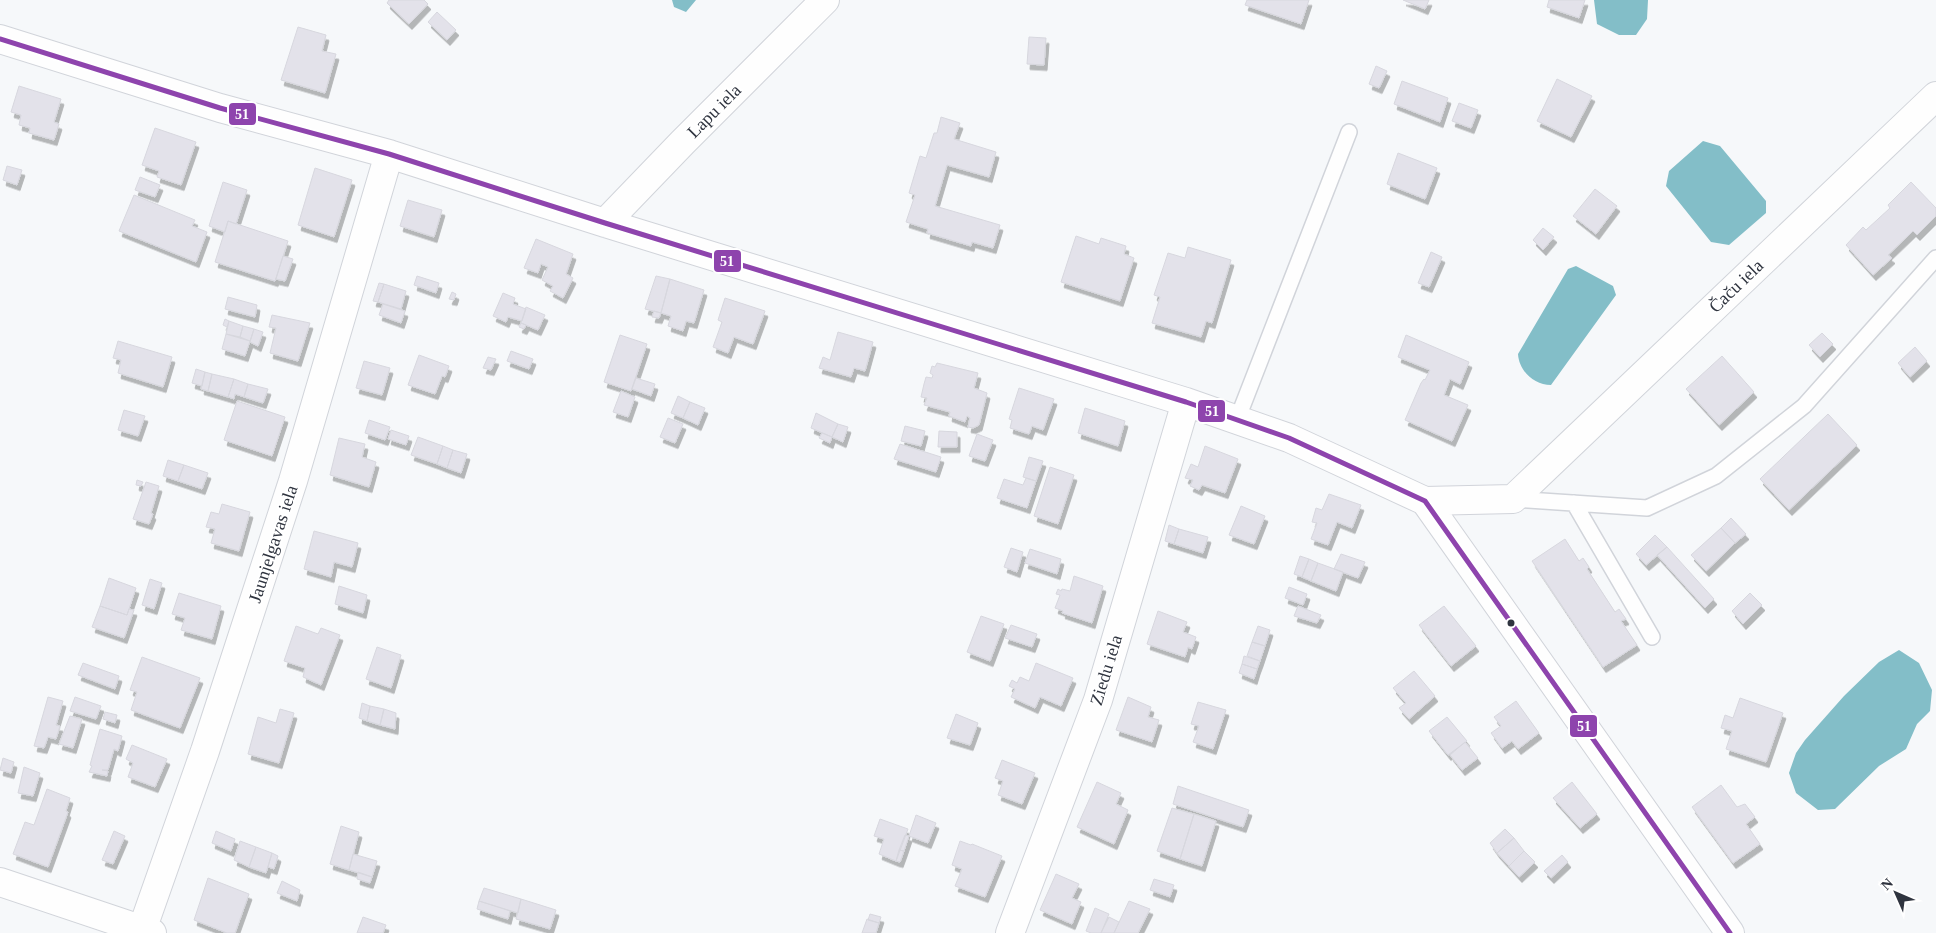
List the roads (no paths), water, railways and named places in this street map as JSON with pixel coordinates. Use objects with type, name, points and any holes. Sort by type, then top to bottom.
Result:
[{"type":"street","name":"Lapu iela","points":[[605,223],[825,0]]},
{"type":"street","points":[[0,39],[220,108],[389,154],[605,223],[1186,402],[1289,438],[1426,501],[1513,499]]},
{"type":"street","name":"Čaču iela","points":[[1513,499],[1935,99]]},
{"type":"street","name":"Jaunjelgavas iela","points":[[147,931],[294,481],[389,154]]},
{"type":"street","name":"Ziedu iela","points":[[1010,933],[1098,700],[1186,402]]},
{"type":"street","points":[[1426,501],[1730,933]]},
{"type":"street","points":[[0,882],[147,931]]},
{"type":"lane","points":[[1237,420],[1349,132]]},
{"type":"lane","points":[[1513,499],[1647,508],[1716,476],[1804,406],[1936,258]]},
{"type":"lane","points":[[1574,503],[1652,637]]},
{"type":"water","points":[[672,0],[696,0],[686,12],[674,7]]},
{"type":"water","points":[[1594,0],[1648,0],[1647,19],[1636,35],[1619,35],[1597,24]]},
{"type":"water","points":[[1703,141],[1720,146],[1766,201],[1766,213],[1729,245],[1711,242],[1666,186],[1669,171]]},
{"type":"water","points":[[1576,266],[1613,286],[1616,295],[1551,385],[1539,383],[1524,371],[1518,354],[1568,269]]},
{"type":"water","points":[[1899,650],[1919,663],[1932,690],[1930,711],[1917,724],[1906,749],[1879,766],[1835,809],[1818,810],[1796,793],[1789,773],[1796,753],[1844,696],[1879,662]]}]
